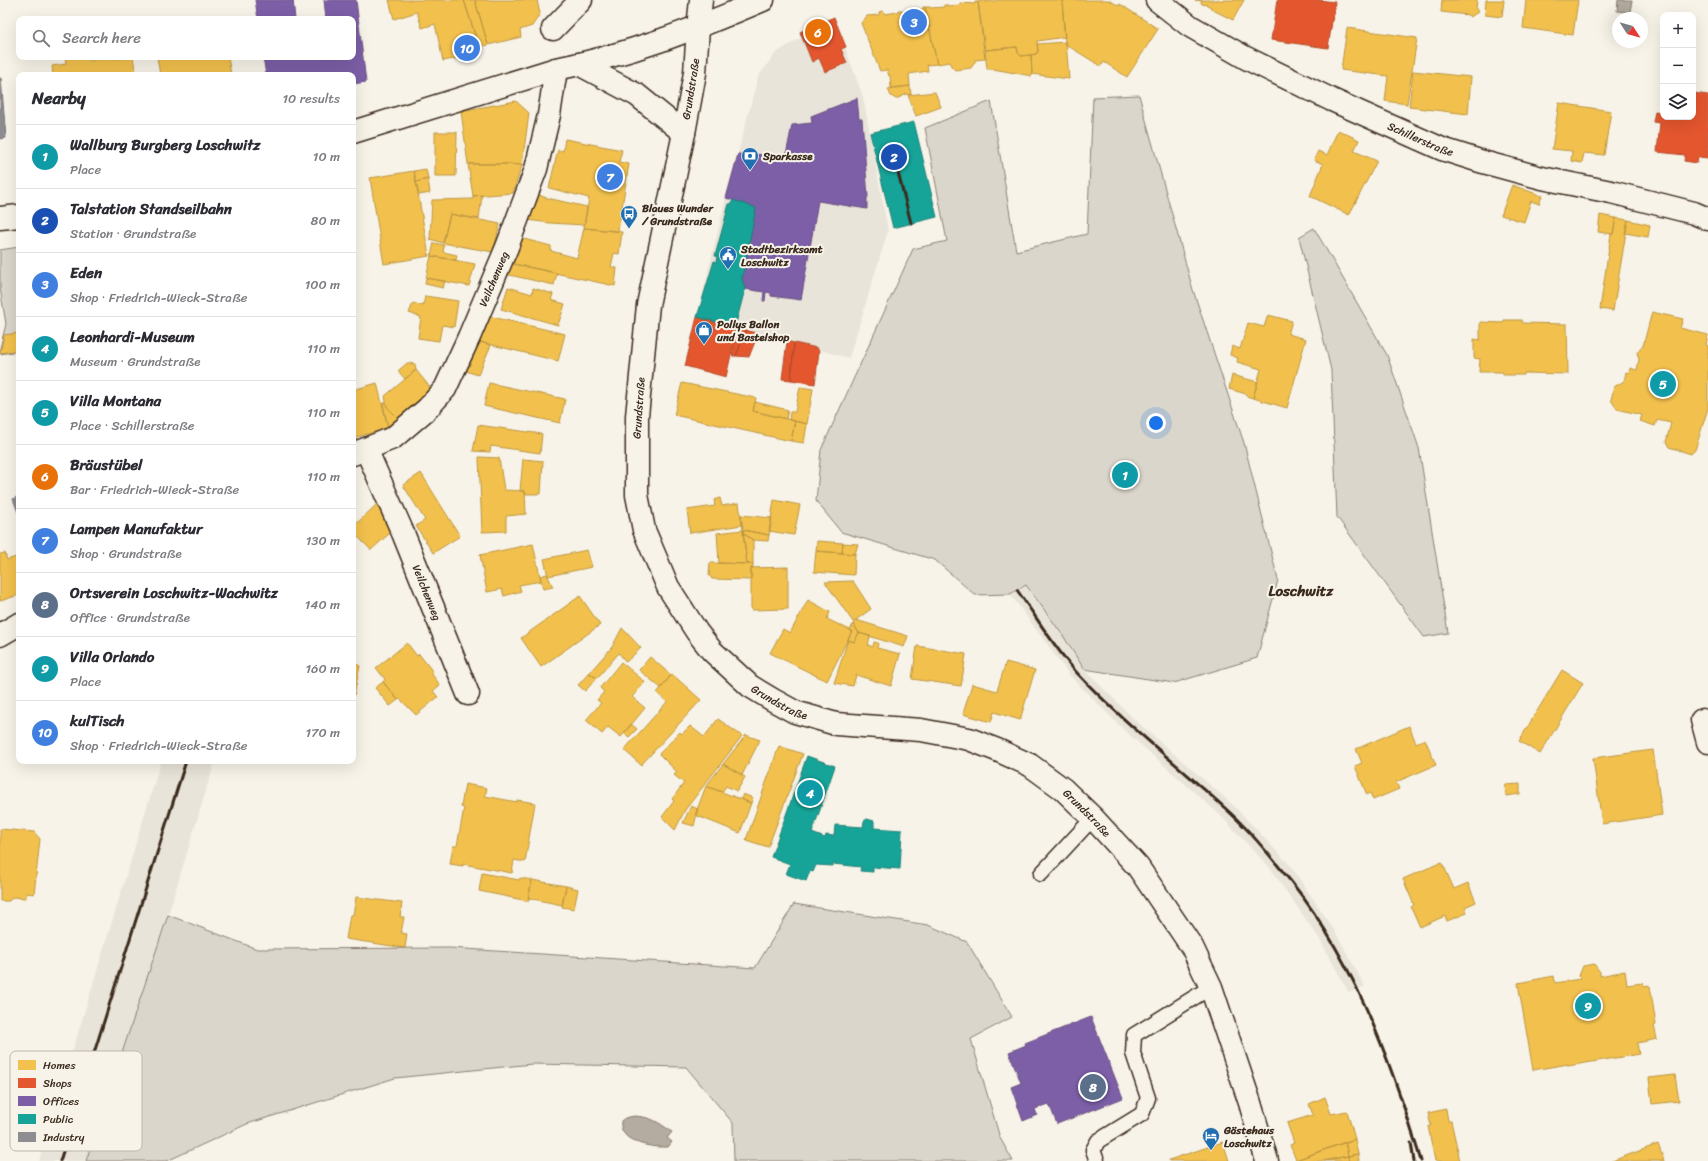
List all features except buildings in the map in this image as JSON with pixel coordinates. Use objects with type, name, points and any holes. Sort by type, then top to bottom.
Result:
[{"type":"main road","points":[[553,29],[581,0]]},
{"type":"main road","name":"Grundstraße","points":[[701,0],[694,73],[684,133],[648,305],[637,416],[637,495],[644,530],[668,587],[697,632],[712,651],[750,686],[796,712],[836,724],[921,730],[968,739],[1030,765],[1063,789],[1093,818],[1138,867],[1192,947],[1211,987],[1250,1103],[1267,1161]]},
{"type":"main road","points":[[356,131],[556,69],[647,46],[698,28],[763,0]]},
{"type":"main road","name":"Schillerstraße","points":[[1157,0],[1190,26],[1246,58],[1326,98],[1442,149],[1535,176],[1694,213],[1708,219]]},
{"type":"main road","points":[[579,64],[637,95],[684,133]]},
{"type":"main road","name":"Veilchenweg","points":[[468,694],[403,533],[359,451],[392,438],[431,404],[445,389],[507,247],[536,169],[549,115],[556,69]]},
{"type":"main road","points":[[0,218],[16,216]]},
{"type":"main road","points":[[0,635],[16,626]]},
{"type":"main road","points":[[1702,720],[1708,742]]},
{"type":"lane","points":[[1041,874],[1093,818]]},
{"type":"lane","points":[[1096,1161],[1093,1150],[1098,1140],[1142,1114],[1148,1098],[1133,1053],[1134,1035],[1211,987]]},
{"type":"shaded area","points":[[1618,0],[1632,0],[1630,12],[1617,11]]},
{"type":"shaded area","points":[[834,17],[863,97],[888,231],[849,358],[697,317],[726,198],[758,77],[776,53],[802,37],[800,32]]},
{"type":"shaded area","points":[[1139,95],[1193,290],[1244,443],[1278,580],[1257,658],[1174,683],[1084,669],[1062,634],[1026,585],[1010,594],[975,595],[935,560],[841,532],[816,501],[821,450],[913,249],[947,241],[925,128],[991,101],[1016,251],[1087,234],[1093,97]]},
{"type":"shaded area","points":[[1314,228],[1387,355],[1419,448],[1448,633],[1424,637],[1337,517],[1331,370],[1299,237]]},
{"type":"shaded area","points":[[16,247],[16,351],[0,354],[6,324],[0,288],[0,250]]},
{"type":"shaded area","points":[[1026,585],[1062,634],[1084,669],[1135,720],[1233,805],[1290,865],[1333,928],[1365,986],[1349,993],[1319,938],[1269,867],[1219,814],[1124,730],[1071,677],[1010,594]]},
{"type":"shaded area","points":[[160,764],[214,764],[168,915],[123,1051],[73,1051]]},
{"type":"shaded area","points":[[794,904],[928,925],[967,942],[1012,1017],[971,1039],[1000,1138],[1013,1161],[734,1161],[733,1123],[686,1067],[532,1064],[395,1078],[247,1124],[167,1161],[86,1161],[89,1151],[142,1151],[142,1051],[123,1051],[168,915],[257,949],[450,948],[755,968]]},
{"type":"shaded area","points":[[634,1116],[650,1119],[663,1125],[672,1132],[667,1138],[672,1142],[668,1147],[661,1147],[637,1143],[630,1139],[622,1128],[621,1121],[625,1118]]},
{"type":"shaded area","points":[[42,1151],[89,1151],[86,1161],[39,1161]]},
{"type":"railway","points":[[894,157],[911,223]]},
{"type":"railway","points":[[1017,590],[1054,644],[1078,674],[1132,726],[1240,822],[1267,852],[1305,899],[1327,933],[1365,1006],[1396,1083],[1421,1161]]},
{"type":"railway","points":[[95,1051],[185,764]]},
{"type":"railway","points":[[1411,1143],[1414,1161]]},
{"type":"railway","points":[[60,1161],[63,1151]]},
{"type":"place","name":"Eden","points":[[914,22]]},
{"type":"place","name":"Bräustübel","points":[[818,32]]},
{"type":"place","name":"kulTisch","points":[[467,48]]},
{"type":"place","name":"Talstation Standseilbahn","points":[[894,157]]},
{"type":"place","name":"Sparkasse","points":[[750,171]]},
{"type":"place","name":"Lampen Manufaktur","points":[[610,177]]},
{"type":"place","name":"Blaues Wunder / Grundstraße","points":[[629,229]]},
{"type":"place","name":"Stadtbezirksamt Loschwitz","points":[[728,270]]},
{"type":"place","name":"Pollys Ballon und Bastelshop","points":[[704,345]]},
{"type":"place","name":"Villa Montana","points":[[1663,384]]},
{"type":"place","name":"Wallburg Burgberg Loschwitz","points":[[1125,475]]},
{"type":"place","name":"Leonhardi-Museum","points":[[810,793]]},
{"type":"place","name":"Villa Orlando","points":[[1588,1006]]},
{"type":"place","name":"Ortsverein Loschwitz-Wachwitz","points":[[1093,1087]]},
{"type":"place","name":"Gästehaus Loschwitz","points":[[1211,1151]]},
{"type":"district","name":"Loschwitz","points":[[1301,591]]}]
